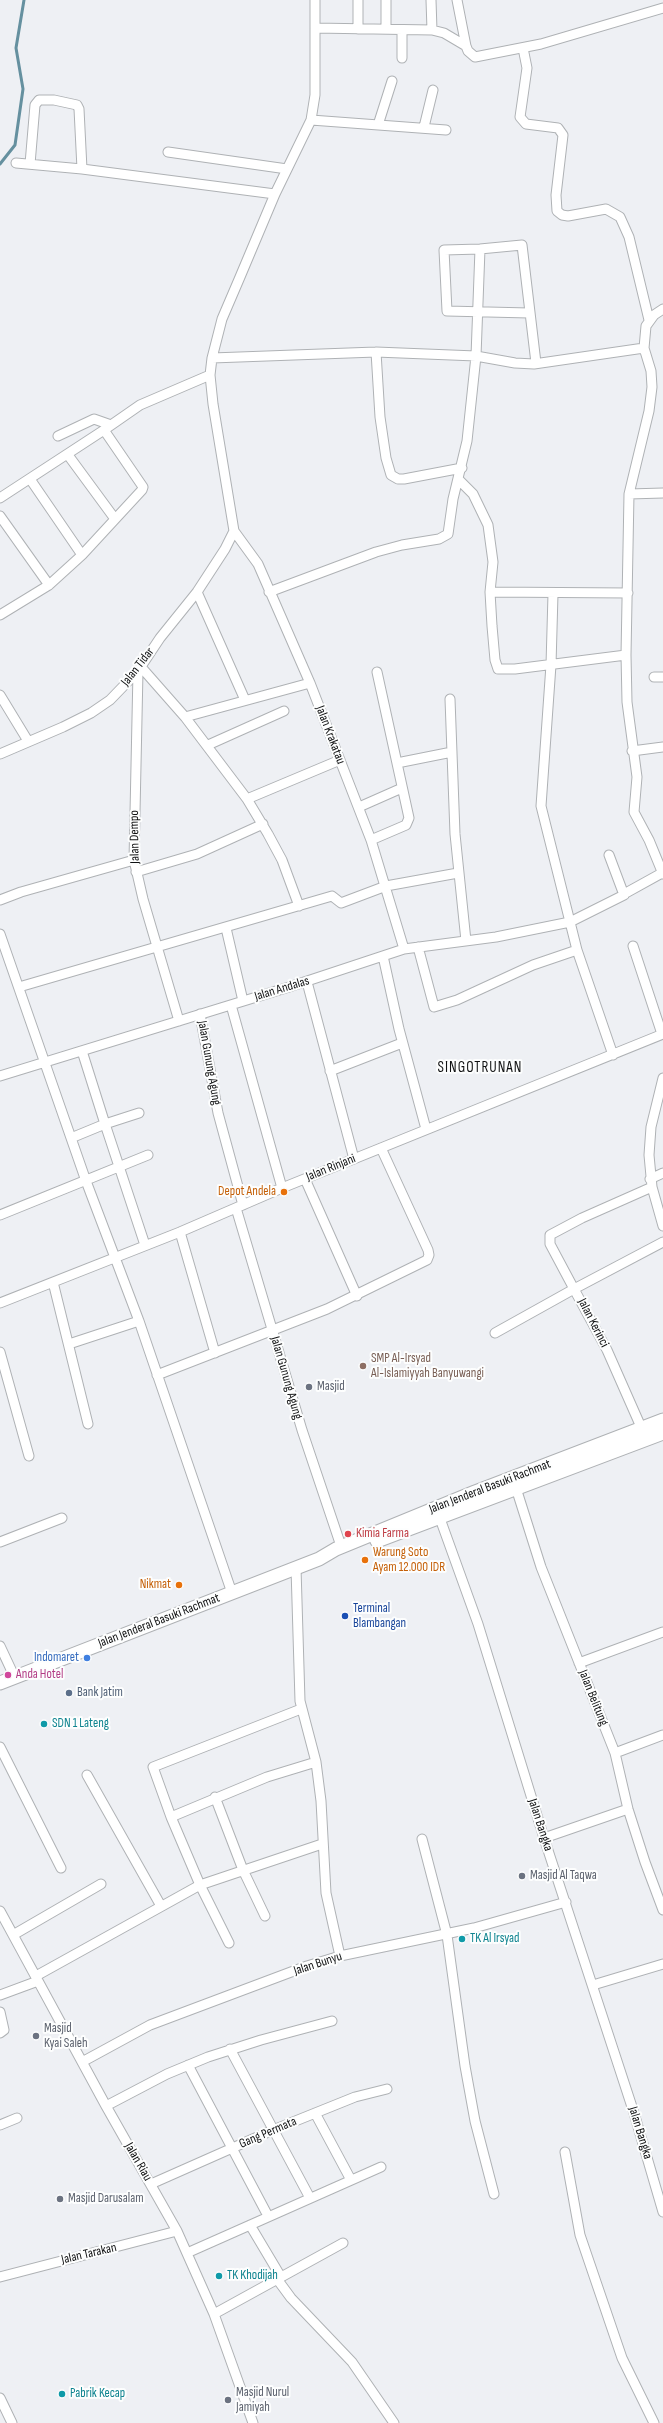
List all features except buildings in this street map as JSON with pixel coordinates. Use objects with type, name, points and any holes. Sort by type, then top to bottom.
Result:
[{"type":"main road","name":"Jalan Jenderal Basuki Rachmat","points":[[319,1559],[338,1556],[438,1512],[641,1427],[663,1420]]},
{"type":"main road","name":"Jalan Jenderal Basuki Rachmat","points":[[0,1683],[319,1559],[341,1546],[438,1512],[516,1488],[663,1433]]},
{"type":"street","points":[[234,531],[210,375],[212,358],[222,319],[275,194],[311,120],[315,95],[315,0]]},
{"type":"street","points":[[358,0],[358,29]]},
{"type":"street","points":[[386,0],[386,29]]},
{"type":"street","points":[[432,0],[432,30]]},
{"type":"street","points":[[457,0],[466,46],[468,51],[475,57],[523,48],[663,8]]},
{"type":"street","points":[[314,28],[432,30],[444,33],[466,46]]},
{"type":"street","points":[[402,30],[402,58]]},
{"type":"street","points":[[523,48],[527,68],[520,117],[526,124],[558,128],[563,135],[556,195],[557,211],[562,216],[568,216],[606,209],[620,218],[629,237],[649,320]]},
{"type":"street","points":[[378,125],[392,81]]},
{"type":"street","points":[[424,127],[433,90]]},
{"type":"street","points":[[30,164],[35,105],[39,100],[54,100],[77,105],[79,109],[82,169]]},
{"type":"street","points":[[311,120],[424,127],[446,130]]},
{"type":"street","points":[[168,152],[287,169]]},
{"type":"street","points":[[16,163],[82,169],[275,194]]},
{"type":"street","points":[[530,313],[478,313],[447,311],[444,250],[480,249],[522,245],[536,363]]},
{"type":"street","points":[[270,592],[376,552],[444,537],[450,529],[458,479],[462,468],[476,356],[480,249]]},
{"type":"street","points":[[663,309],[649,320],[646,326],[644,348],[651,371],[652,387],[647,419],[629,494],[626,655],[627,702],[632,751],[637,777],[634,812],[663,873]]},
{"type":"street","points":[[212,358],[376,352],[476,356],[515,363],[536,363],[644,348]]},
{"type":"street","points":[[376,352],[380,417],[386,458],[391,475],[398,479],[404,480],[462,468]]},
{"type":"street","points":[[0,498],[68,455],[140,404],[210,375]]},
{"type":"street","points":[[0,615],[49,586],[82,555],[143,487],[108,427],[94,419],[58,436]]},
{"type":"street","points":[[68,455],[114,520]]},
{"type":"street","points":[[458,479],[473,494],[488,525],[493,562],[490,592],[495,660],[498,669],[504,670],[551,665],[626,655]]},
{"type":"street","points":[[30,480],[82,555]]},
{"type":"street","points":[[629,494],[663,493]]},
{"type":"street","points":[[0,516],[49,586]]},
{"type":"street","points":[[0,532],[8,526]]},
{"type":"street","name":"Jalan Krakatau","points":[[234,531],[251,552],[310,683],[371,840],[404,949]]},
{"type":"street","name":"Jalan Tidar","points":[[0,754],[63,727],[100,707],[140,669],[160,638],[197,592],[222,555],[234,531]]},
{"type":"street","points":[[197,592],[244,700]]},
{"type":"street","points":[[490,592],[552,594],[628,593]]},
{"type":"street","points":[[552,594],[551,665],[541,806],[577,950],[614,1055]]},
{"type":"street","points":[[140,669],[185,717],[208,745],[247,799],[263,824],[282,860],[299,906]]},
{"type":"street","name":"Jalan Dempo","points":[[140,669],[134,860],[136,872],[179,1021]]},
{"type":"street","points":[[371,840],[406,825],[409,818],[377,672]]},
{"type":"street","points":[[185,717],[310,683]]},
{"type":"street","points":[[0,695],[28,741]]},
{"type":"street","points":[[450,699],[458,873],[466,941]]},
{"type":"street","points":[[208,745],[284,711]]},
{"type":"street","points":[[632,751],[663,747]]},
{"type":"street","points":[[397,763],[452,752]]},
{"type":"street","points":[[247,799],[340,760]]},
{"type":"street","points":[[359,807],[402,788]]},
{"type":"street","points":[[136,872],[197,854],[263,824]]},
{"type":"street","points":[[609,855],[624,894]]},
{"type":"street","points":[[0,900],[21,892],[134,860]]},
{"type":"street","points":[[19,987],[332,896],[341,903],[386,886],[458,873]]},
{"type":"street","name":"Jalan Andalas","points":[[0,1076],[307,982],[404,949],[466,941],[570,922],[612,902],[663,873]]},
{"type":"street","points":[[226,928],[243,1001]]},
{"type":"street","points":[[0,934],[86,1181],[139,1321],[232,1593]]},
{"type":"street","points":[[633,946],[663,1034]]},
{"type":"street","points":[[418,947],[434,1007],[457,1000],[533,965],[577,950]]},
{"type":"street","points":[[383,956],[402,1043],[426,1129]]},
{"type":"street","points":[[307,982],[354,1159]]},
{"type":"street","points":[[231,1005],[282,1188]]},
{"type":"street","name":"Jalan Gunung Agung","points":[[200,1014],[218,1113],[239,1206],[272,1329],[302,1430],[341,1546]]},
{"type":"street","name":"Jalan Rinjani","points":[[0,1303],[180,1232],[282,1188],[305,1180],[426,1129],[614,1055],[663,1034]]},
{"type":"street","points":[[330,1071],[402,1043]]},
{"type":"street","points":[[82,1051],[145,1245]]},
{"type":"street","points":[[663,1078],[651,1127],[651,1183],[663,1226]]},
{"type":"street","points":[[71,1138],[105,1124],[139,1113]]},
{"type":"street","points":[[157,1375],[357,1296],[423,1263],[429,1258],[428,1250],[381,1148]]},
{"type":"street","points":[[0,1215],[148,1155]]},
{"type":"street","points":[[495,1333],[574,1289],[550,1244],[549,1236],[651,1183],[663,1173]]},
{"type":"street","points":[[305,1180],[357,1296]]},
{"type":"street","points":[[180,1232],[214,1353]]},
{"type":"street","name":"Jalan Kerinci","points":[[641,1427],[606,1350],[574,1289],[663,1242]]},
{"type":"street","points":[[53,1282],[88,1424]]},
{"type":"street","points":[[69,1344],[139,1321]]},
{"type":"street","points":[[0,1352],[29,1456]]},
{"type":"street","name":"Jalan Belitung","points":[[516,1488],[541,1567],[615,1753],[628,1809],[645,1862],[663,1910]]},
{"type":"street","name":"Jalan Bangka","points":[[438,1512],[478,1624],[544,1838],[593,1985],[663,2210]]},
{"type":"street","points":[[0,1542],[62,1518]]},
{"type":"street","points":[[296,1568],[301,1709],[316,1762],[321,1801],[322,1844],[327,1900],[340,1956]]},
{"type":"street","points":[[579,1663],[663,1632]]},
{"type":"street","points":[[0,1646],[15,1678]]},
{"type":"street","points":[[229,1943],[200,1885],[171,1817],[153,1767],[301,1709]]},
{"type":"street","points":[[615,1753],[663,1735]]},
{"type":"street","points":[[0,1747],[61,1868]]},
{"type":"street","points":[[171,1817],[215,1797],[267,1777],[316,1762]]},
{"type":"street","points":[[87,1775],[161,1906]]},
{"type":"street","points":[[215,1797],[243,1870],[265,1916]]},
{"type":"street","points":[[544,1838],[628,1809]]},
{"type":"street","points":[[422,1839],[447,1935],[465,2066],[475,2121],[494,2194]]},
{"type":"street","points":[[0,1995],[37,1978],[200,1885],[322,1844]]},
{"type":"street","points":[[13,1935],[101,1884]]},
{"type":"street","name":"Jalan Bunyu","points":[[82,2062],[150,2025],[340,1956],[447,1935],[566,1902]]},
{"type":"street","name":"Jalan Riau","points":[[0,1911],[106,2106],[177,2231],[214,2314],[253,2423]]},
{"type":"street","points":[[593,1985],[663,1964]]},
{"type":"street","points":[[0,2012],[4,2030],[0,2033]]},
{"type":"street","points":[[106,2106],[188,2065],[230,2049],[332,2022]]},
{"type":"street","points":[[230,2049],[310,2198]]},
{"type":"street","points":[[188,2065],[268,2216]]},
{"type":"street","name":"Gang Permata","points":[[151,2184],[273,2130],[315,2113],[386,2088]]},
{"type":"street","points":[[315,2113],[351,2180]]},
{"type":"street","points":[[0,2125],[18,2118]]},
{"type":"street","points":[[565,2152],[580,2235],[622,2358],[654,2423]]},
{"type":"street","points":[[187,2253],[381,2167]]},
{"type":"street","points":[[250,2225],[291,2298],[352,2362],[394,2423]]},
{"type":"street","name":"Jalan Tarakan","points":[[0,2277],[177,2231]]},
{"type":"street","points":[[214,2314],[343,2243]]},
{"type":"street","points":[[0,2398],[12,2423]]},
{"type":"waterway","points":[[0,164],[15,145],[23,89],[16,48],[24,0]]},
{"type":"place","name":"Depot Andela","points":[[284,1192]]},
{"type":"place","name":"SMP Al-Irsyad Al-Islamiyyah Banyuwangi","points":[[363,1366]]},
{"type":"place","name":"Masjid","points":[[309,1387]]},
{"type":"place","name":"Kimia Farma","points":[[348,1534]]},
{"type":"place","name":"Warung Soto Ayam 12.000 IDR","points":[[365,1560]]},
{"type":"place","name":"Nikmat","points":[[179,1585]]},
{"type":"place","name":"Terminal Blambangan","points":[[345,1616]]},
{"type":"place","name":"Indomaret","points":[[87,1658]]},
{"type":"place","name":"Anda Hotel","points":[[8,1675]]},
{"type":"place","name":"Bank Jatim","points":[[69,1693]]},
{"type":"place","name":"SDN 1 Lateng","points":[[44,1724]]},
{"type":"place","name":"Masjid Al Taqwa","points":[[522,1876]]},
{"type":"place","name":"TK Al Irsyad","points":[[462,1939]]},
{"type":"place","name":"Masjid Kyai Saleh","points":[[36,2036]]},
{"type":"place","name":"Masjid Darusalam","points":[[60,2199]]},
{"type":"place","name":"TK Khodijah","points":[[219,2276]]},
{"type":"place","name":"Pabrik Kecap","points":[[62,2394]]},
{"type":"place","name":"Masjid Nurul Jamiyah","points":[[228,2400]]},
{"type":"district","name":"SINGOTRUNAN","points":[[480,1068]]}]
